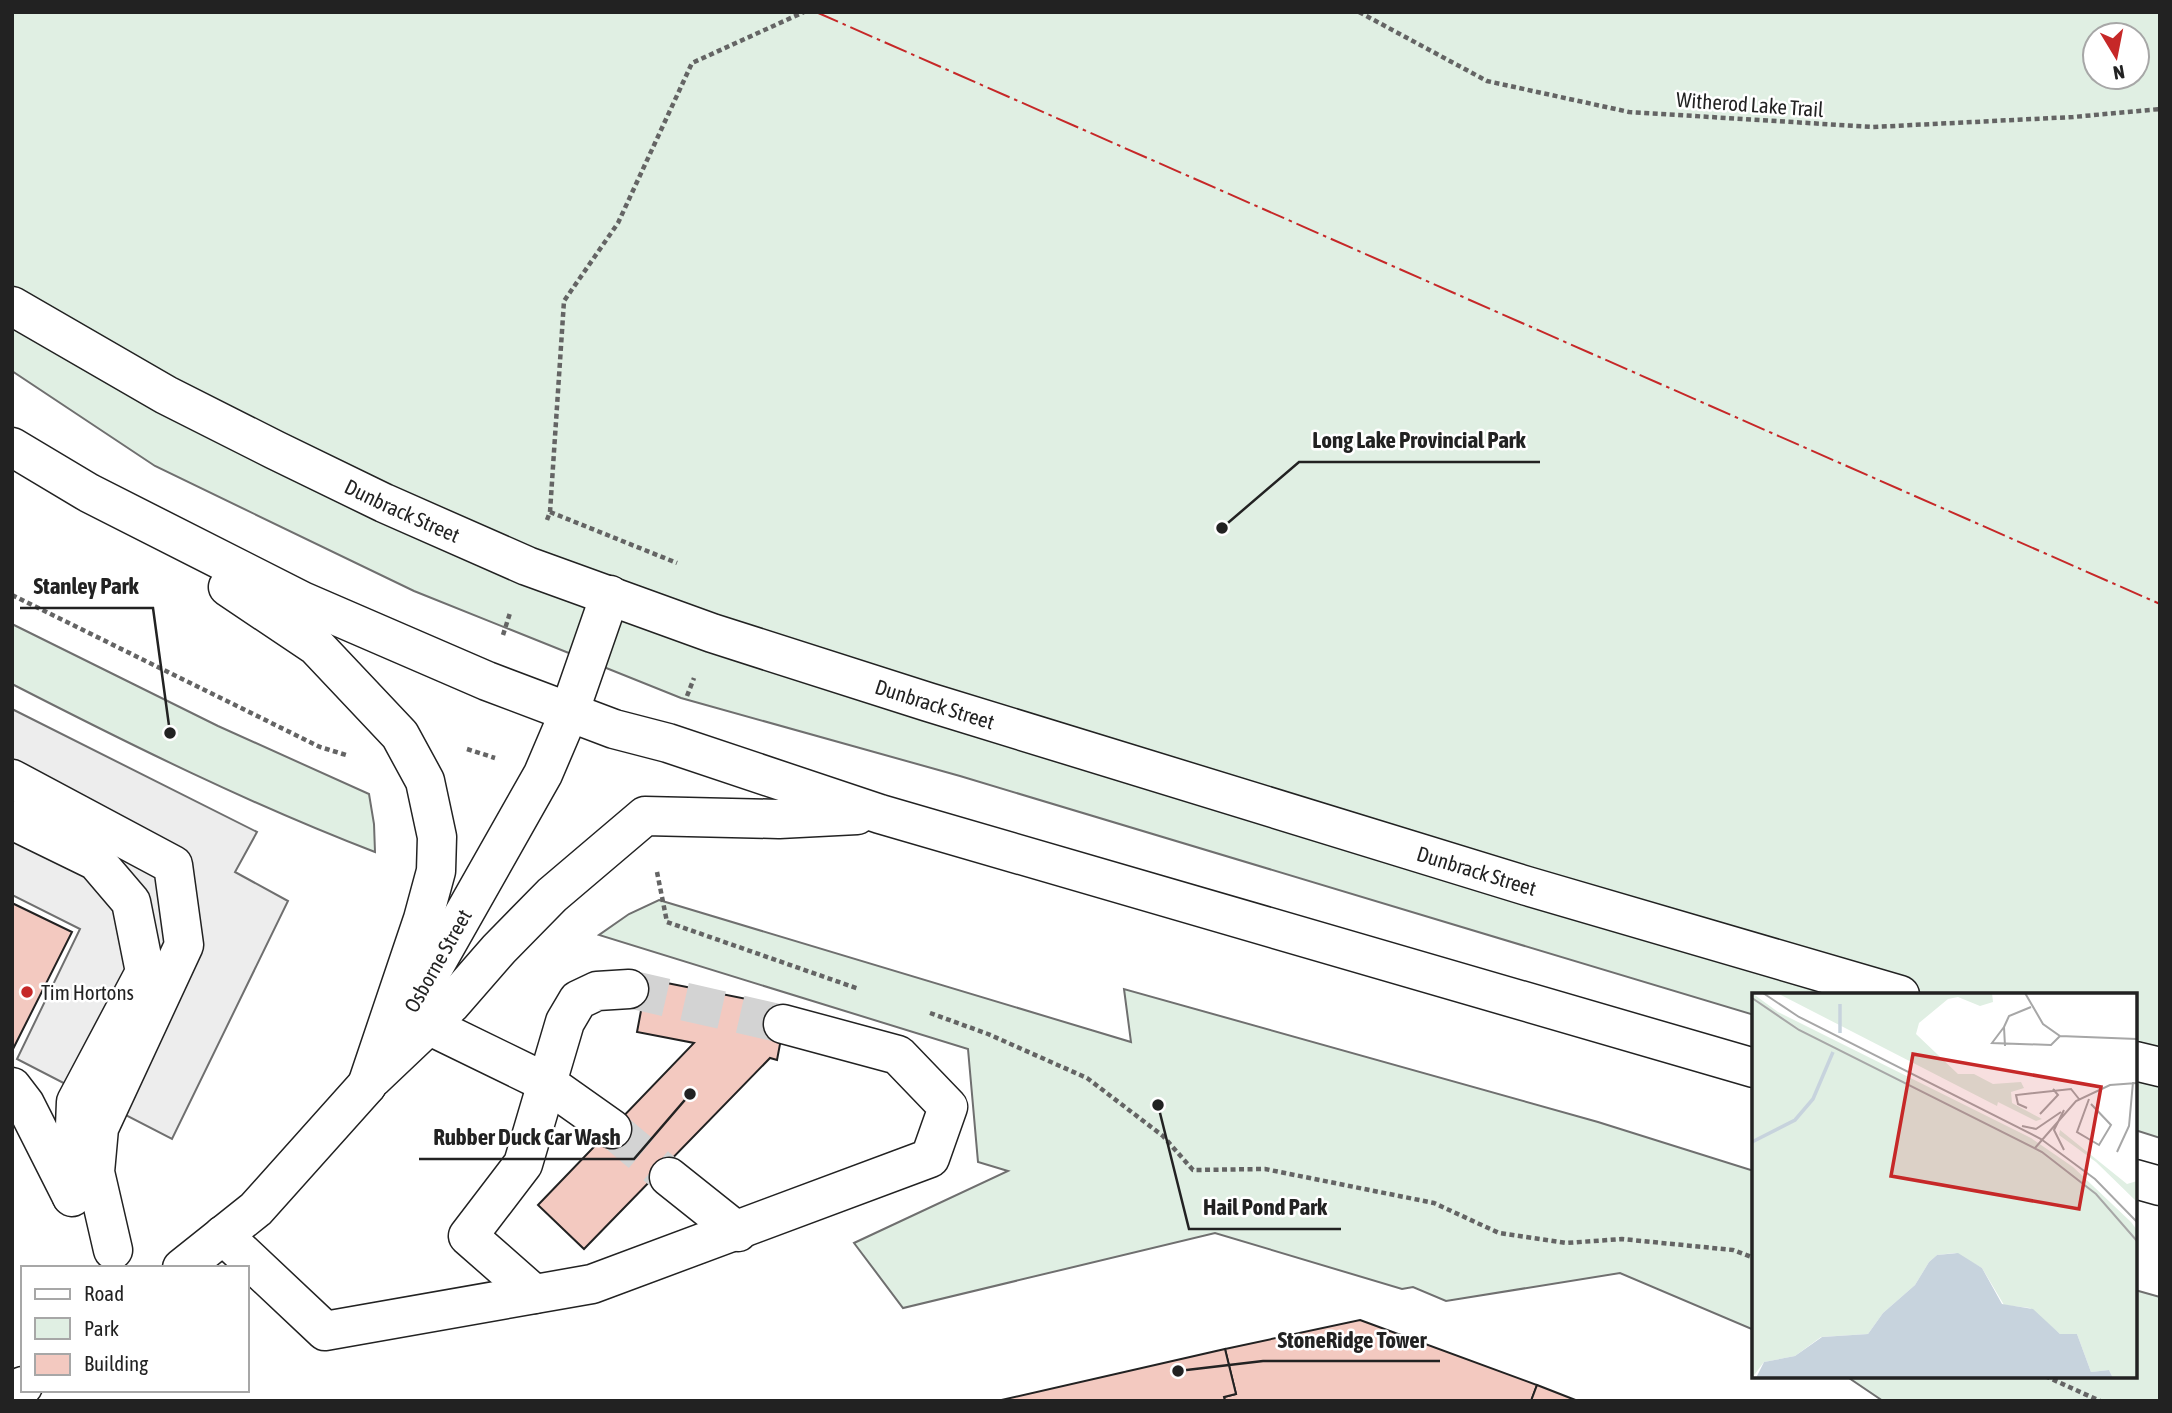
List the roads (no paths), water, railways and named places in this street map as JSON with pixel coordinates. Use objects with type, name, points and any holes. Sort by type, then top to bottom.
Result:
[{"type":"main road","name":"Dunbrack Street","points":[[12,306],[166,395],[384,503],[527,566],[712,633],[940,706],[1527,886],[1893,993]]},
{"type":"main road","points":[[12,447],[89,493],[302,601],[487,681],[569,713],[880,814],[1752,1067]]},
{"type":"main road","points":[[51,470],[316,646],[400,735],[425,781],[437,836],[436,871],[423,919],[367,1085]]},
{"type":"main road","name":"Osborne Street","points":[[184,1266],[256,1209],[367,1085],[543,774],[569,713],[610,595]]},
{"type":"main road","points":[[12,779],[173,865],[184,945],[99,1128],[95,1172],[113,1250]]},
{"type":"main road","points":[[367,1085],[451,1004],[499,949],[552,895],[645,816],[779,819],[880,814]]},
{"type":"main road","points":[[12,820],[96,861],[131,902],[145,972],[76,1102],[72,1197]]},
{"type":"main road","points":[[534,1294],[468,1236],[523,1164],[565,1022],[578,1000],[597,991],[629,989]]},
{"type":"main road","points":[[223,1234],[325,1331],[592,1284],[738,1232],[930,1158],[947,1107],[898,1055],[783,1024]]},
{"type":"main road","points":[[428,1025],[547,1083],[611,1129]]},
{"type":"main road","points":[[2137,1061],[2160,1068]]},
{"type":"main road","points":[[12,1087],[25,1104],[72,1197]]},
{"type":"main road","points":[[12,1122],[72,1197]]},
{"type":"main road","points":[[669,1177],[738,1232]]},
{"type":"main road","points":[[2137,1180],[2160,1186]]},
{"type":"tunnel","points":[[629,989],[783,1024]]},
{"type":"tunnel","points":[[612,1129],[669,1177]]},
{"type":"place","name":"Long Lake Provincial Park","points":[[1222,528]]},
{"type":"place","name":"Stanley Park","points":[[170,733]]},
{"type":"place","name":"Tim Hortons","points":[[27,992]]},
{"type":"place","name":"Rubber Duck Car Wash","points":[[690,1094]]},
{"type":"place","name":"Hail Pond Park","points":[[1158,1105]]},
{"type":"place","name":"StoneRidge Tower","points":[[1178,1371]]}]
